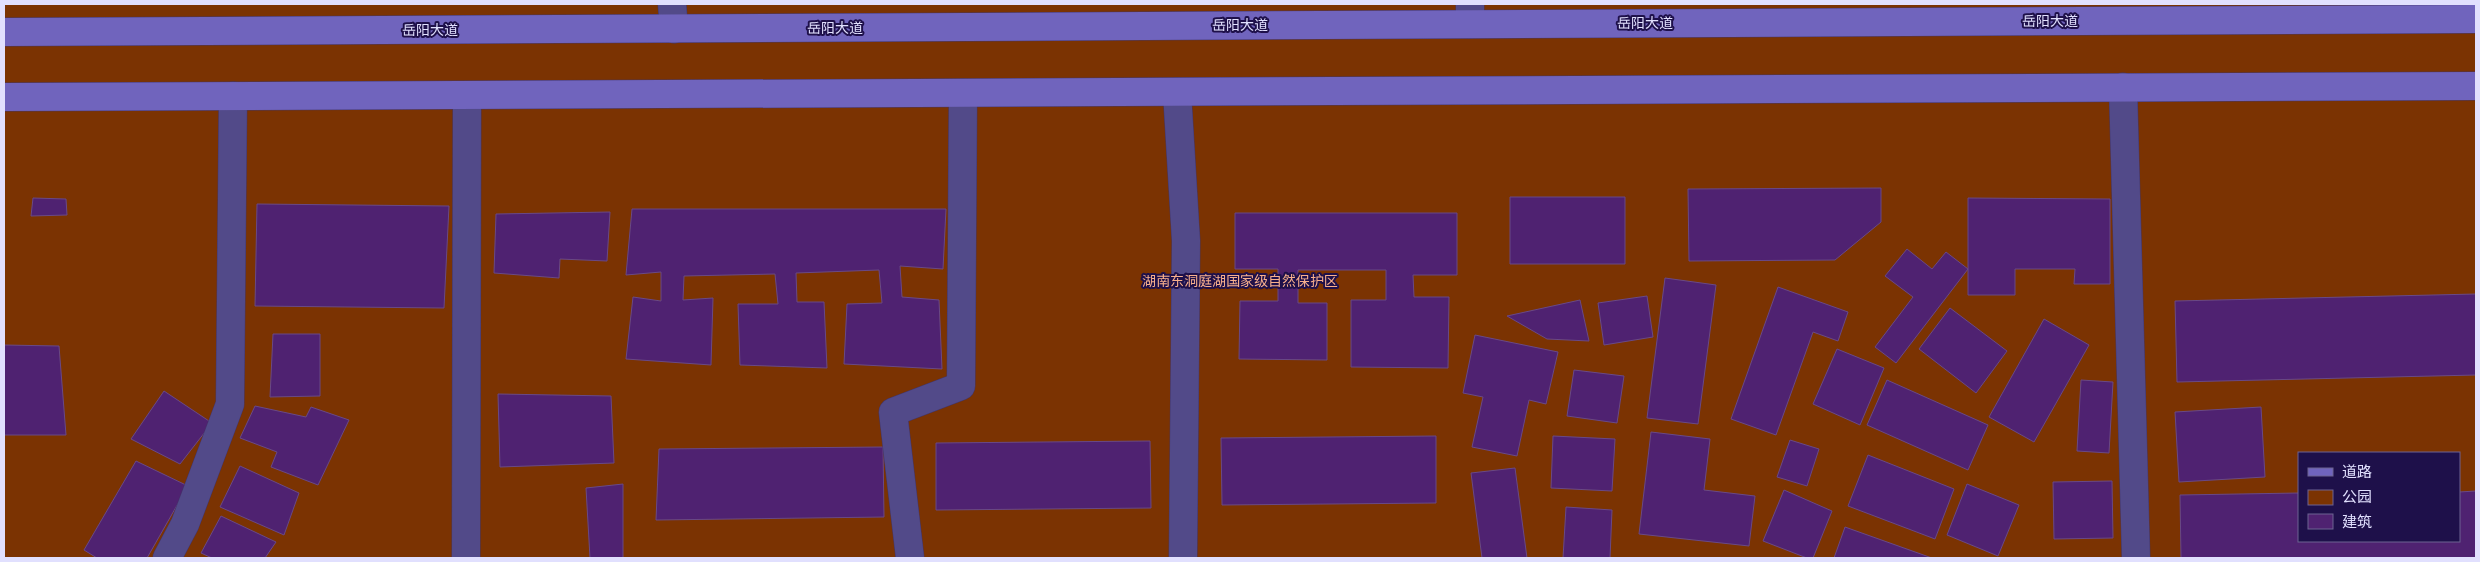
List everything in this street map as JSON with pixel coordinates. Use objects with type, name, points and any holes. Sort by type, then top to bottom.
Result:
[{"type":"main road","name":"岳阳大道","points":[[4,32],[673,16],[1470,14],[2476,20]]},
{"type":"main road","points":[[4,97],[2476,86]]},
{"type":"street","points":[[2123,87],[2136,558]]},
{"type":"street","points":[[1177,92],[1186,242],[1183,558]]},
{"type":"street","points":[[910,558],[893,412],[961,386],[963,93]]},
{"type":"street","points":[[167,558],[185,524],[230,404],[233,96]]},
{"type":"street","points":[[466,558],[467,96]]},
{"type":"green space","name":"湖南东洞庭湖国家级自然保护区","points":[[4,4],[2476,4],[2476,558],[4,558]]},
{"type":"building","points":[[1881,188],[1881,222],[1835,260],[1689,261],[1688,189]]},
{"type":"building","points":[[1510,197],[1625,197],[1625,264],[1510,264]]},
{"type":"building","points":[[33,198],[66,199],[67,215],[31,216]]},
{"type":"building","points":[[1968,198],[2110,199],[2110,284],[2074,284],[2075,269],[2015,269],[2015,295],[1968,295]]},
{"type":"building","points":[[257,204],[449,206],[444,308],[255,306]]},
{"type":"building","points":[[632,209],[946,209],[943,269],[900,266],[902,297],[939,300],[942,369],[844,364],[847,304],[882,303],[879,270],[796,273],[797,302],[824,302],[827,368],[740,365],[738,304],[778,304],[775,274],[684,276],[683,300],[713,298],[711,365],[626,359],[633,297],[661,301],[661,272],[626,275]]},
{"type":"building","points":[[610,212],[607,261],[560,259],[559,278],[494,273],[496,214]]},
{"type":"building","points":[[1235,213],[1457,213],[1457,275],[1413,275],[1414,297],[1449,297],[1448,368],[1351,367],[1351,300],[1386,300],[1386,270],[1298,270],[1298,303],[1327,303],[1327,360],[1239,359],[1240,301],[1278,301],[1278,269],[1235,269]]},
{"type":"building","points":[[1907,249],[1932,269],[1946,252],[1968,269],[1896,363],[1875,347],[1913,297],[1885,276]]},
{"type":"building","points":[[1665,278],[1716,285],[1698,424],[1647,418]]},
{"type":"building","points":[[1778,287],[1848,312],[1838,341],[1813,332],[1776,435],[1731,419]]},
{"type":"building","points":[[2476,294],[2476,375],[2177,382],[2175,301]]},
{"type":"building","points":[[1647,296],[1653,337],[1604,345],[1598,303]]},
{"type":"building","points":[[1580,300],[1589,341],[1547,339],[1507,316]]},
{"type":"building","points":[[1950,308],[2007,351],[1976,393],[1919,349]]},
{"type":"building","points":[[2044,319],[2089,345],[2034,442],[1989,417]]},
{"type":"building","points":[[273,334],[320,334],[320,396],[270,397]]},
{"type":"building","points":[[1475,335],[1558,352],[1546,404],[1529,400],[1517,456],[1472,447],[1483,397],[1463,393]]},
{"type":"building","points":[[4,345],[59,346],[66,435],[4,435]]},
{"type":"building","points":[[1837,349],[1884,368],[1860,425],[1813,404]]},
{"type":"building","points":[[1574,370],[1624,376],[1617,423],[1567,416]]},
{"type":"building","points":[[1887,380],[1988,425],[1968,470],[1867,425]]},
{"type":"building","points":[[2081,380],[2113,382],[2109,453],[2077,451]]},
{"type":"building","points":[[164,391],[212,423],[180,464],[131,439]]},
{"type":"building","points":[[498,394],[611,396],[614,463],[500,467]]},
{"type":"building","points":[[255,406],[306,417],[311,407],[349,420],[318,485],[271,467],[277,452],[240,438]]},
{"type":"building","points":[[2261,407],[2265,477],[2179,482],[2175,412]]},
{"type":"building","points":[[1651,432],[1710,439],[1704,490],[1755,496],[1749,546],[1639,534]]},
{"type":"building","points":[[1436,436],[1436,503],[1222,505],[1221,438]]},
{"type":"building","points":[[1553,436],[1615,439],[1612,491],[1551,488]]},
{"type":"building","points":[[1790,440],[1819,449],[1807,486],[1777,477]]},
{"type":"building","points":[[1150,441],[1151,508],[936,510],[936,443]]},
{"type":"building","points":[[883,447],[884,517],[656,520],[659,449]]},
{"type":"building","points":[[1868,455],[1954,489],[1935,539],[1848,506]]},
{"type":"building","points":[[136,461],[188,486],[147,558],[97,558],[84,550]]},
{"type":"building","points":[[240,466],[299,493],[284,535],[220,507]]},
{"type":"building","points":[[1515,468],[1527,558],[1482,558],[1471,473]]},
{"type":"building","points":[[2112,481],[2113,538],[2054,539],[2053,482]]},
{"type":"building","points":[[623,484],[623,558],[590,558],[586,488]]},
{"type":"building","points":[[1967,484],[2019,505],[1998,556],[1947,535]]},
{"type":"building","points":[[1784,490],[1832,511],[1813,558],[1807,558],[1763,541]]},
{"type":"building","points":[[2476,491],[2476,558],[2181,558],[2180,495],[2298,493],[2298,542],[2460,542],[2460,492]]},
{"type":"building","points":[[1566,507],[1612,510],[1610,558],[1563,558]]},
{"type":"building","points":[[221,516],[276,542],[265,558],[212,558],[201,553]]},
{"type":"building","points":[[1845,527],[1932,558],[1834,558]]}]
